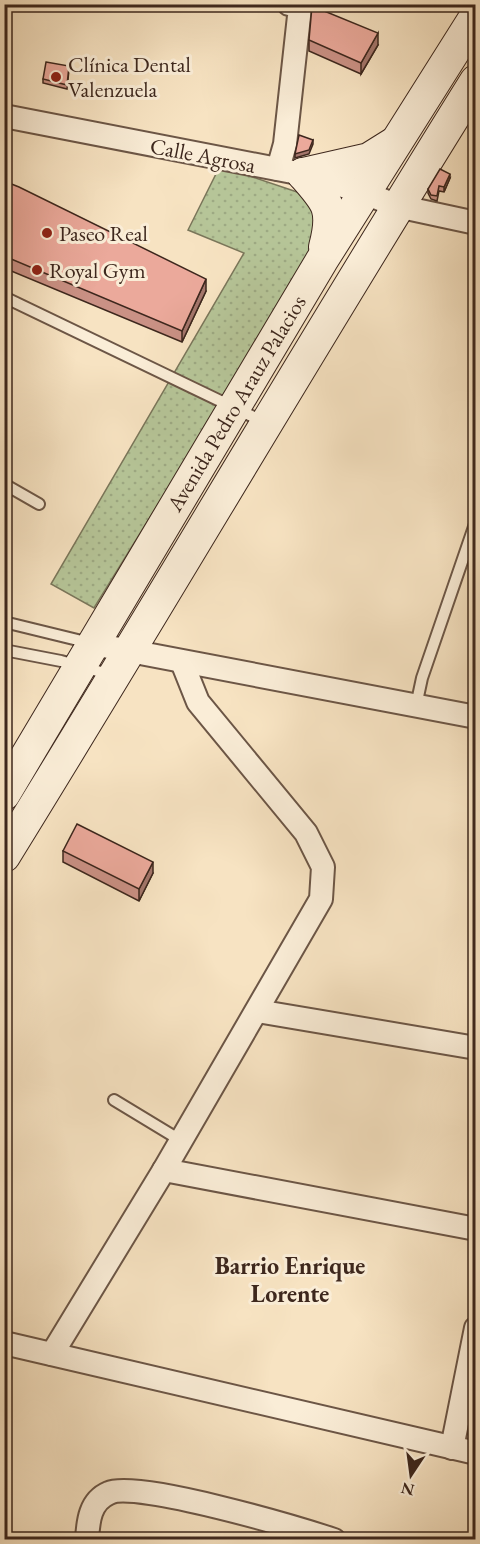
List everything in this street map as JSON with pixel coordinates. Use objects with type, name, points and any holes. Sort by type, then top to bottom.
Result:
[{"type":"street","points":[[297,5],[285,144],[291,172],[319,192],[328,206],[331,221],[321,260]]},
{"type":"street","name":"Avenida Pedro Arauz Palacios","points":[[4,794],[321,260],[476,16]]},
{"type":"street","name":"Avenida Pedro Arauz Palacios","points":[[4,856],[123,664],[397,206],[476,81]]},
{"type":"street","name":"Calle Agrosa","points":[[4,116],[291,172],[363,192],[397,206],[476,223]]},
{"type":"street","points":[[291,172],[369,159],[394,143]]},
{"type":"street","points":[[87,656],[123,664],[182,662],[476,717]]},
{"type":"street","points":[[52,1354],[164,1170],[321,899],[323,867],[306,833],[198,702],[182,662]]},
{"type":"street","points":[[256,1011],[476,1048]]},
{"type":"street","points":[[164,1170],[476,1229]]},
{"type":"street","points":[[452,1448],[476,1328]]},
{"type":"street","points":[[4,1343],[476,1453]]},
{"type":"street","points":[[87,1539],[88,1518],[100,1498],[112,1491],[148,1492],[295,1527],[334,1539]]},
{"type":"lane","points":[[4,297],[267,424]]},
{"type":"lane","points":[[4,484],[39,504]]},
{"type":"lane","points":[[416,707],[423,678],[476,521]]},
{"type":"lane","points":[[4,622],[75,638],[87,656]]},
{"type":"lane","points":[[4,650],[87,656]]},
{"type":"lane","points":[[114,1100],[180,1140]]},
{"type":"green space","points":[[220,166],[300,193],[316,206],[315,250],[94,608],[51,584],[244,253],[188,230]]},
{"type":"building","points":[[312,6],[378,33],[361,63],[309,40]]},
{"type":"building","name":"Clínica Dental Valenzuela","points":[[46,62],[69,66],[67,85],[43,79]]},
{"type":"building","points":[[299,135],[313,140],[309,150],[295,154]]},
{"type":"building","points":[[440,169],[450,174],[444,187],[439,186],[437,196],[431,195],[428,189]]},
{"type":"building","name":"Paseo Real","points":[[4,181],[206,279],[182,331],[4,256]]},
{"type":"building","points":[[77,824],[153,862],[139,889],[63,851]]},
{"type":"place","name":"Clínica Dental Valenzuela","points":[[56,77]]},
{"type":"place","name":"Paseo Real","points":[[47,233]]},
{"type":"place","name":"Royal Gym","points":[[37,270]]},
{"type":"district","name":"Barrio Enrique Lorente","points":[[290,1280]]}]
